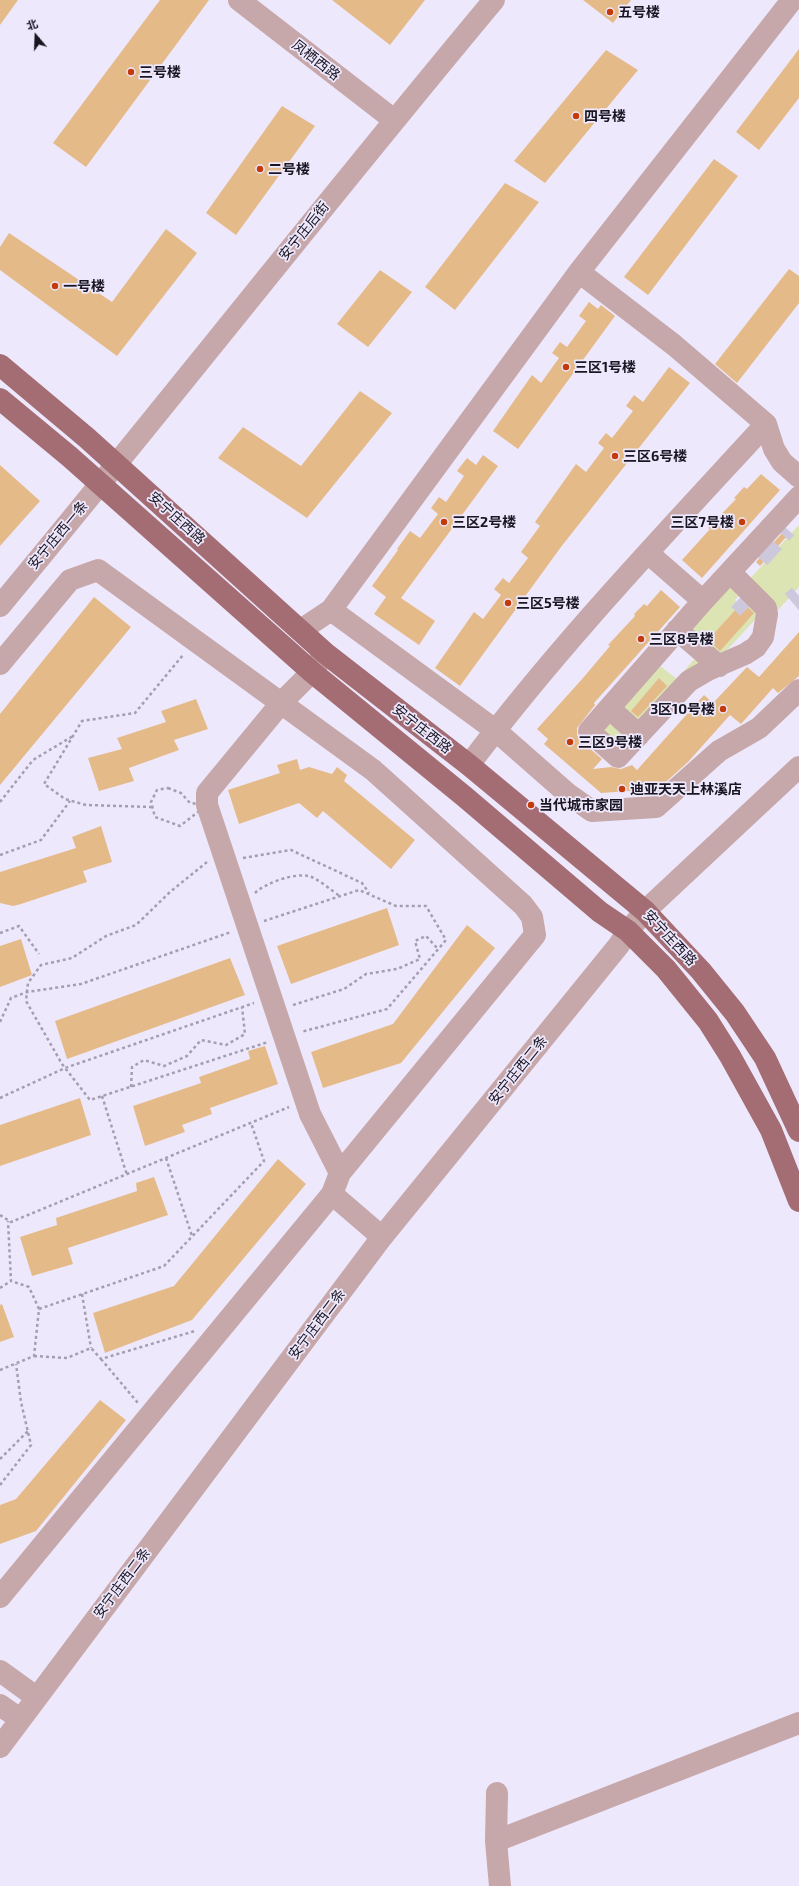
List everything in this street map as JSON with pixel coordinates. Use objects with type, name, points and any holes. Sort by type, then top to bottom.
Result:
[{"type":"main road","name":"安宁庄西路","points":[[0,365],[116,464],[325,653],[468,766],[645,911],[701,971],[735,1013],[766,1058],[799,1131]]},
{"type":"main road","name":"安宁庄西路","points":[[0,399],[100,484],[312,672],[465,797],[600,912],[628,931],[675,980],[708,1021],[730,1056],[771,1130],[799,1200]]},
{"type":"street","name":"凤栖西路","points":[[239,0],[394,120]]},
{"type":"street","name":"安宁庄后街","points":[[116,464],[394,120],[494,0]]},
{"type":"street","points":[[301,630],[331,610],[579,272],[792,0]]},
{"type":"street","points":[[579,272],[674,345],[766,424],[774,449],[782,462],[799,477]]},
{"type":"street","points":[[468,766],[495,730],[583,626],[766,424]]},
{"type":"street","name":"安宁庄西一条","points":[[0,606],[116,464]]},
{"type":"street","points":[[730,572],[743,594],[766,608],[767,614],[763,637],[756,647],[745,654],[689,681],[618,758],[589,731],[703,601],[799,497]]},
{"type":"street","points":[[648,553],[703,601]]},
{"type":"street","points":[[0,664],[70,580],[98,570],[282,702],[373,770],[524,905],[532,917],[535,935],[340,1173],[332,1194],[0,1597]]},
{"type":"street","points":[[331,610],[495,730],[568,794],[592,811],[656,807],[719,751],[759,728],[799,690]]},
{"type":"street","points":[[678,630],[719,666]]},
{"type":"street","points":[[325,653],[312,672],[282,702],[207,793],[206,806],[310,1114],[340,1173]]},
{"type":"street","points":[[609,708],[639,735]]},
{"type":"street","name":"安宁庄西二条","points":[[0,1748],[36,1697],[382,1237],[619,945],[628,931],[645,911],[799,767]]},
{"type":"street","points":[[332,1194],[382,1237]]},
{"type":"street","points":[[0,1671],[36,1697]]},
{"type":"street","points":[[0,1705],[20,1719]]},
{"type":"street","points":[[496,1841],[799,1723]]},
{"type":"street","points":[[497,1793],[496,1841],[500,1886]]},
{"type":"path","points":[[152,807],[86,805],[70,801],[44,784],[82,721],[135,713],[195,640]]},
{"type":"path","points":[[0,802],[33,760],[73,736]]},
{"type":"path","points":[[168,788],[181,793],[190,803],[206,806],[180,826],[155,817],[151,802],[157,790],[168,788]]},
{"type":"path","points":[[0,855],[42,840],[70,801]]},
{"type":"path","points":[[0,1022],[11,998],[28,992],[81,984],[244,917],[340,896],[359,890],[396,906],[426,906],[446,940],[387,1009],[283,1036],[90,1100],[65,1068],[26,1001],[28,992],[28,983],[41,965],[72,958],[106,936],[136,925],[170,892],[223,855],[291,850],[362,883],[369,894]]},
{"type":"path","points":[[244,917],[259,889],[279,879],[308,876],[340,896]]},
{"type":"path","points":[[0,933],[19,926],[39,954]]},
{"type":"path","points":[[0,1098],[65,1068],[242,1007],[273,1004],[344,989],[366,974],[397,969],[420,959],[415,941],[426,936],[438,949]]},
{"type":"path","points":[[131,1087],[132,1067],[144,1060],[164,1066],[188,1056],[201,1040],[226,1045],[245,1034],[242,1007]]},
{"type":"path","points":[[102,1096],[127,1175]]},
{"type":"path","points":[[0,1215],[11,1222],[306,1100]]},
{"type":"path","points":[[39,1309],[164,1266],[264,1161],[251,1123]]},
{"type":"path","points":[[166,1158],[192,1236]]},
{"type":"path","points":[[8,1220],[11,1282]]},
{"type":"path","points":[[0,1288],[11,1282],[28,1287],[39,1309],[34,1356]]},
{"type":"path","points":[[82,1294],[91,1348],[149,1415]]},
{"type":"path","points":[[101,1359],[197,1330]]},
{"type":"path","points":[[0,1370],[34,1356],[67,1358],[91,1348]]},
{"type":"path","points":[[0,1485],[31,1445],[21,1402],[16,1364]]},
{"type":"path","points":[[0,1459],[28,1431]]},
{"type":"green space","points":[[799,525],[799,587],[778,610],[747,582]]},
{"type":"green space","points":[[728,585],[741,593],[735,600],[739,604],[746,596],[764,610],[716,662],[686,629]]},
{"type":"green space","points":[[696,657],[706,660],[638,733],[617,708],[660,666],[677,679]]},
{"type":"green space","points":[[608,718],[627,732],[617,745],[599,728]]},
{"type":"building","points":[[0,0],[18,0],[0,25]]},
{"type":"building","name":"三号楼","points":[[160,0],[209,0],[86,167],[53,143]]},
{"type":"building","points":[[332,0],[425,0],[390,45]]},
{"type":"building","name":"五号楼","points":[[583,0],[631,0],[613,23]]},
{"type":"building","points":[[799,49],[799,98],[759,150],[736,132]]},
{"type":"building","name":"四号楼","points":[[606,50],[638,70],[545,183],[514,161]]},
{"type":"building","name":"二号楼","points":[[282,106],[315,126],[236,235],[206,213]]},
{"type":"building","points":[[714,159],[738,176],[648,295],[624,277]]},
{"type":"building","points":[[505,183],[539,202],[455,310],[425,287]]},
{"type":"building","name":"一号楼","points":[[166,229],[197,253],[117,356],[0,270],[0,247],[9,233],[112,302]]},
{"type":"building","points":[[789,269],[799,276],[799,303],[737,383],[715,364]]},
{"type":"building","points":[[380,270],[412,292],[368,347],[337,324]]},
{"type":"building","name":"三区1号楼","points":[[589,302],[598,309],[601,305],[615,316],[518,449],[493,431],[532,375],[541,383],[559,358],[552,353],[560,342],[567,347],[586,321],[579,316]]},
{"type":"building","points":[[669,367],[690,383],[561,547],[460,686],[435,668],[474,612],[483,619],[501,595],[494,589],[503,578],[509,583],[528,558],[521,552],[540,526],[535,522],[576,464],[586,472],[604,448],[598,443],[606,433],[612,438],[633,411],[626,406],[634,395],[643,402]]},
{"type":"building","points":[[360,391],[392,413],[307,518],[218,458],[243,427],[301,466]]},
{"type":"building","name":"三区2号楼","points":[[483,455],[498,466],[401,598],[435,621],[419,645],[374,614],[386,597],[372,586],[410,531],[420,538],[438,514],[431,508],[439,497],[446,502],[464,476],[457,471],[467,458],[476,465]]},
{"type":"building","points":[[0,465],[40,501],[0,546]]},
{"type":"building","name":"三区7号楼","points":[[761,474],[780,490],[702,578],[682,560],[710,529],[708,528],[736,499],[734,498],[744,487],[747,489]]},
{"type":"building","points":[[784,531],[788,535],[760,566],[756,562]]},
{"type":"building","points":[[661,590],[680,607],[594,703],[595,705],[577,728],[577,735],[580,740],[602,759],[593,769],[611,767],[621,769],[632,765],[637,770],[704,695],[713,703],[747,667],[759,677],[799,632],[799,676],[778,693],[773,688],[741,724],[730,715],[688,762],[658,789],[601,793],[544,744],[548,739],[537,729],[610,646],[608,645],[635,616],[634,614],[644,604],[647,606]]},
{"type":"building","points":[[94,597],[131,627],[0,785],[0,714]]},
{"type":"building","points":[[744,604],[754,613],[720,651],[708,640],[739,606],[740,608]]},
{"type":"building","points":[[659,678],[667,686],[638,717],[631,711]]},
{"type":"building","points":[[196,699],[208,729],[174,740],[179,750],[129,768],[134,781],[99,791],[88,758],[122,749],[117,738],[166,722],[161,711]]},
{"type":"building","points":[[297,759],[300,770],[309,767],[332,774],[337,767],[347,775],[344,781],[415,840],[391,869],[323,811],[317,818],[299,803],[239,824],[228,790],[280,773],[277,765]]},
{"type":"building","points":[[101,826],[112,862],[83,871],[87,882],[13,906],[0,903],[0,872],[76,848],[72,837]]},
{"type":"building","points":[[387,908],[399,945],[291,984],[277,946]]},
{"type":"building","points":[[467,925],[495,948],[401,1063],[323,1088],[311,1052],[393,1024]]},
{"type":"building","points":[[21,939],[32,975],[0,987],[0,946]]},
{"type":"building","points":[[230,958],[245,995],[67,1059],[55,1021]]},
{"type":"building","points":[[265,1046],[278,1084],[210,1108],[212,1114],[182,1125],[185,1132],[145,1146],[133,1106],[201,1083],[199,1077],[250,1059],[248,1051]]},
{"type":"building","points":[[80,1098],[91,1135],[0,1166],[0,1125]]},
{"type":"building","points":[[278,1159],[306,1184],[192,1320],[105,1353],[93,1313],[174,1286]]},
{"type":"building","points":[[154,1177],[168,1215],[68,1248],[73,1264],[32,1276],[20,1237],[57,1225],[56,1218],[137,1191],[136,1183]]},
{"type":"building","points":[[2,1304],[14,1337],[0,1342],[0,1305]]},
{"type":"building","points":[[100,1400],[126,1420],[36,1531],[0,1544],[0,1505],[16,1499]]},
{"type":"tunnel","points":[[759,558],[786,528]]},
{"type":"tunnel","points":[[792,602],[799,596]]},
{"type":"tunnel","points":[[739,599],[748,608]]},
{"type":"place","name":"五号楼","points":[[610,12]]},
{"type":"place","name":"三号楼","points":[[131,72]]},
{"type":"place","name":"四号楼","points":[[576,116]]},
{"type":"place","name":"二号楼","points":[[260,169]]},
{"type":"place","name":"一号楼","points":[[55,286]]},
{"type":"place","name":"三区1号楼","points":[[566,367]]},
{"type":"place","name":"三区6号楼","points":[[615,456]]},
{"type":"place","name":"三区2号楼","points":[[444,522]]},
{"type":"place","name":"三区7号楼","points":[[742,522]]},
{"type":"place","name":"三区5号楼","points":[[508,603]]},
{"type":"place","name":"三区8号楼","points":[[641,639]]},
{"type":"place","name":"3区10号楼","points":[[723,709]]},
{"type":"place","name":"三区9号楼","points":[[570,742]]},
{"type":"place","name":"迪亚天天上林溪店","points":[[622,789]]},
{"type":"place","name":"当代城市家园","points":[[531,805]]}]
